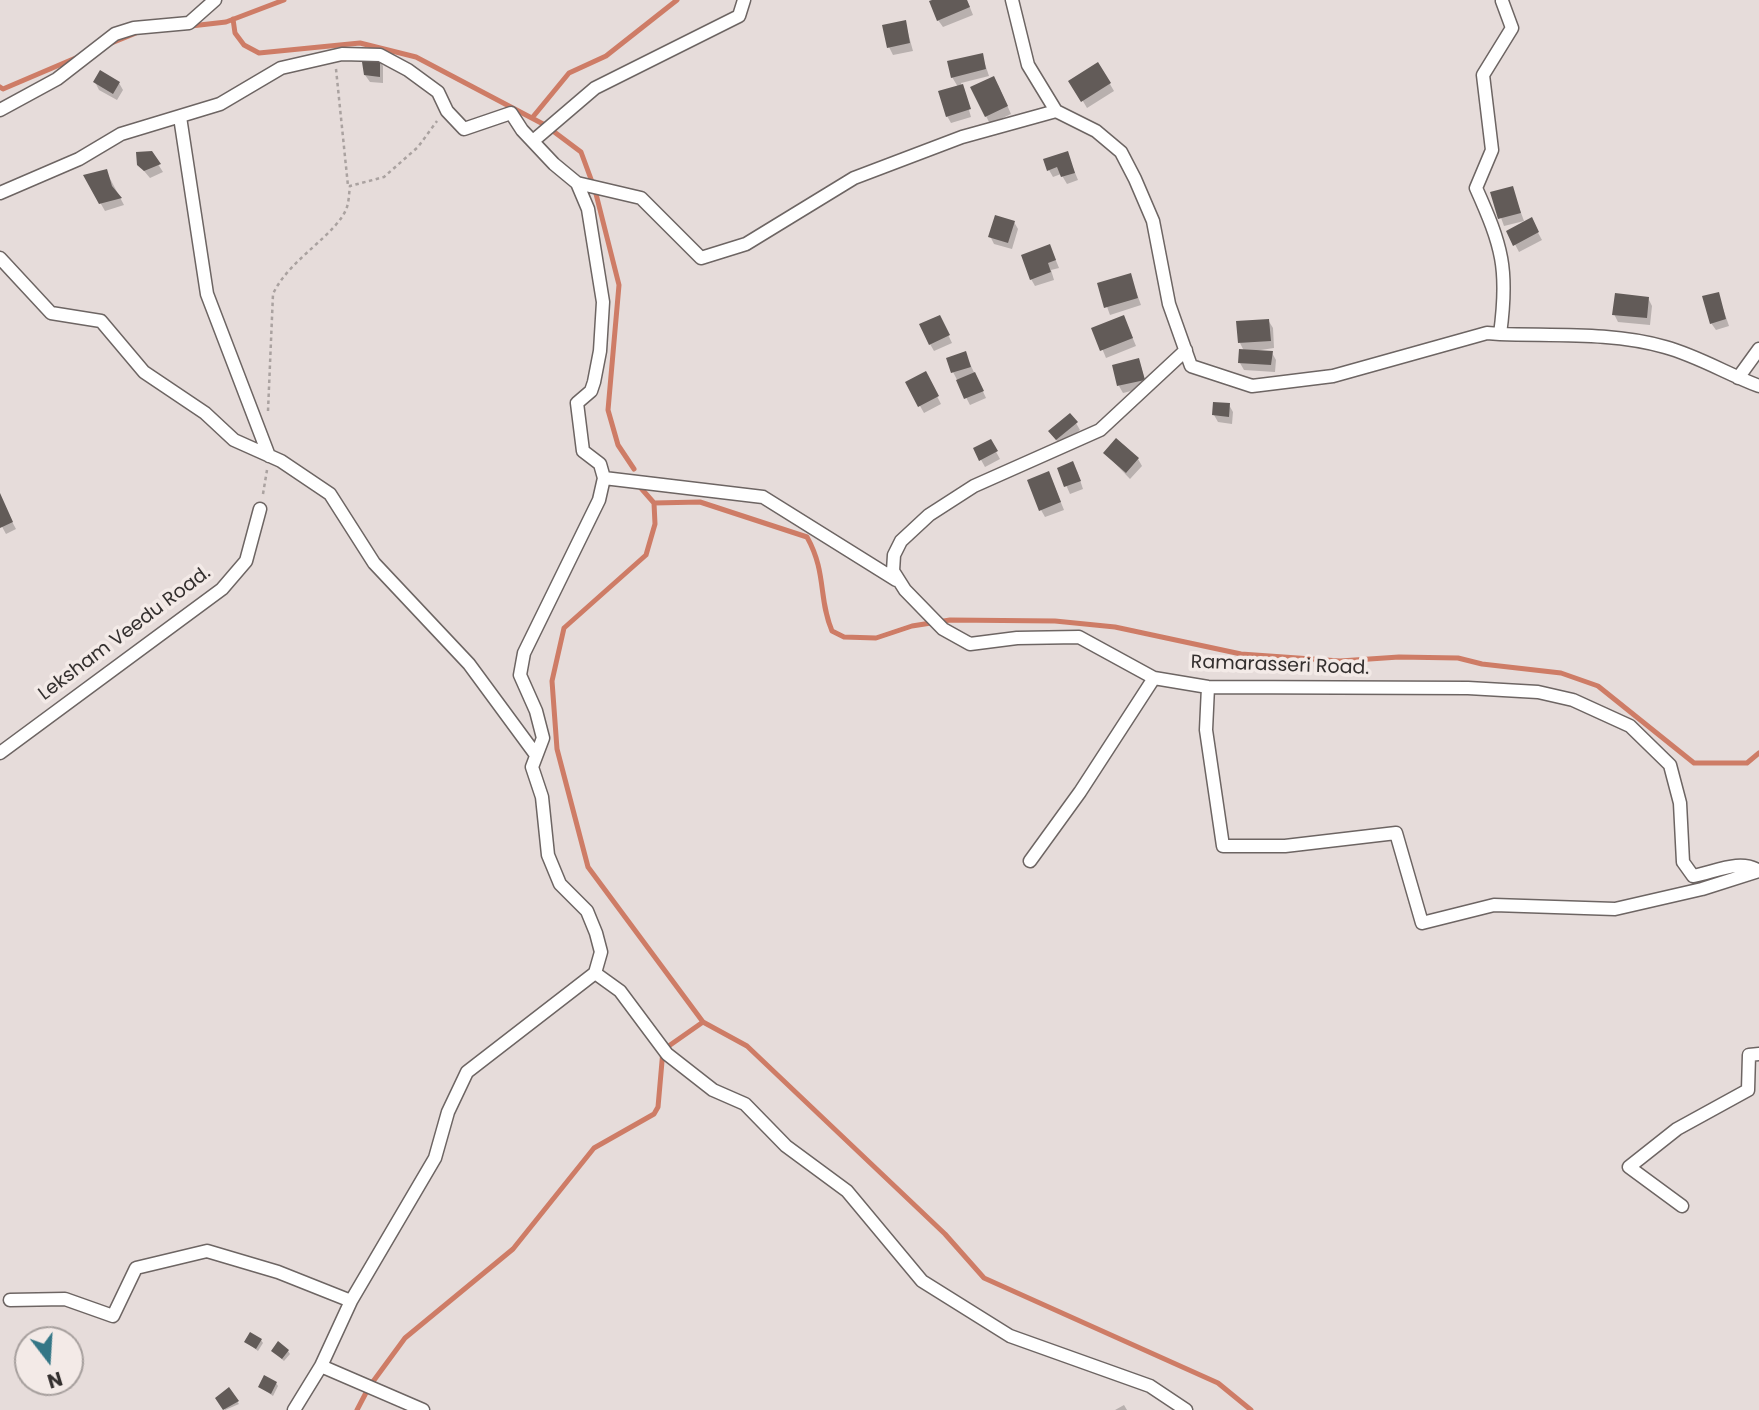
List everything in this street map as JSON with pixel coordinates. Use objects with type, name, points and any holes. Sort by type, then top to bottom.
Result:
[{"type":"street","points":[[0,110],[67,72],[114,34],[134,28],[189,23],[215,0]]},
{"type":"street","points":[[533,141],[595,88],[739,16],[744,0]]},
{"type":"street","points":[[1012,0],[1028,65],[1056,111],[1105,138],[1121,152],[1135,179],[1153,221],[1169,304],[1191,366],[1252,386],[1333,376],[1487,333],[1617,339],[1663,346],[1705,360],[1759,386]]},
{"type":"street","points":[[1500,334],[1506,293],[1499,240],[1476,188],[1492,150],[1483,75],[1512,28],[1502,1]]},
{"type":"street","points":[[0,193],[79,159],[121,134],[220,104],[281,68],[335,55],[380,54],[425,80],[442,96],[447,111],[464,129],[511,113],[554,164],[577,183],[641,198],[701,258],[746,244],[854,178],[962,137],[1056,111]]},
{"type":"street","points":[[180,117],[207,294],[269,456]]},
{"type":"street","points":[[294,1410],[321,1366],[351,1301],[435,1158],[448,1112],[467,1072],[595,973],[601,952],[587,911],[560,884],[548,855],[542,797],[532,767],[542,738],[536,711],[520,675],[524,653],[594,511],[604,478],[600,464],[583,451],[580,439],[578,403],[591,391],[594,382],[600,351],[603,302],[588,209],[577,183]]},
{"type":"street","points":[[0,258],[51,313],[101,321],[144,372],[205,414],[234,440],[269,456],[330,494],[374,563],[469,664],[536,755]]},
{"type":"street","points":[[1738,378],[1759,349]]},
{"type":"street","points":[[897,580],[892,564],[896,548],[929,515],[974,485],[1100,430],[1186,350]]},
{"type":"street","name":"Ramarasseri Road.","points":[[604,478],[763,497],[897,580],[943,629],[970,644],[1017,638],[1079,637],[1154,678],[1208,687],[1468,688],[1538,692],[1573,700],[1630,726],[1671,765],[1680,803],[1683,862],[1693,876],[1741,865],[1751,865],[1759,871]]},
{"type":"street","name":"Leksham Veedu Road.","points":[[0,753],[222,589],[246,561],[260,509]]},
{"type":"street","points":[[1030,861],[1080,792],[1154,678]]},
{"type":"street","points":[[1208,687],[1206,730],[1223,846],[1284,846],[1396,833],[1422,923],[1494,905],[1615,909],[1702,889],[1759,871]]},
{"type":"street","points":[[595,973],[620,991],[664,1050],[713,1090],[745,1104],[786,1146],[847,1191],[919,1277],[1010,1336],[1150,1386],[1186,1410]]},
{"type":"street","points":[[1682,1206],[1629,1167],[1677,1129],[1748,1090],[1749,1055],[1759,1054]]},
{"type":"street","points":[[10,1300],[65,1299],[113,1315],[136,1268],[207,1251],[278,1272],[351,1301]]},
{"type":"street","points":[[321,1366],[423,1410]]},
{"type":"path","points":[[335,55],[348,186]]},
{"type":"path","points":[[268,422],[273,294],[281,277],[338,223],[346,208],[350,186],[384,177],[418,147],[447,111]]},
{"type":"path","points":[[260,509],[269,456]]},
{"type":"building","points":[[967,0],[970,7],[937,21],[929,1]]},
{"type":"building","points":[[906,20],[910,43],[887,48],[882,25]]},
{"type":"building","points":[[983,53],[986,69],[951,78],[947,61]]},
{"type":"building","points":[[371,57],[380,57],[380,77],[364,75],[362,62]]},
{"type":"building","points":[[1098,62],[1111,83],[1081,102],[1068,81]]},
{"type":"building","points":[[100,70],[120,82],[113,94],[93,82]]},
{"type":"building","points":[[994,76],[1008,106],[985,117],[970,87]]},
{"type":"building","points":[[963,84],[971,109],[946,117],[938,91]]},
{"type":"building","points":[[152,151],[161,164],[144,171],[137,165],[136,152]]},
{"type":"building","points":[[1068,151],[1075,173],[1061,177],[1057,167],[1047,171],[1043,159]]},
{"type":"building","points":[[107,169],[112,186],[122,198],[99,204],[83,175]]},
{"type":"building","points":[[1513,186],[1521,213],[1498,219],[1490,192]]},
{"type":"building","points":[[995,215],[1015,221],[1008,243],[988,237]]},
{"type":"building","points":[[1532,217],[1539,232],[1513,246],[1506,231]]},
{"type":"building","points":[[1050,244],[1056,260],[1048,263],[1051,272],[1030,280],[1021,255]]},
{"type":"building","points":[[1131,273],[1138,298],[1104,308],[1097,283]]},
{"type":"building","points":[[1719,292],[1726,319],[1710,324],[1702,296]]},
{"type":"building","points":[[1615,293],[1649,297],[1647,318],[1612,315]]},
{"type":"building","points":[[940,315],[950,335],[929,345],[919,324]]},
{"type":"building","points":[[1124,315],[1133,338],[1100,351],[1091,328]]},
{"type":"building","points":[[1269,319],[1271,341],[1238,343],[1236,321]]},
{"type":"building","points":[[1239,349],[1273,351],[1271,365],[1238,363]]},
{"type":"building","points":[[966,351],[971,367],[951,373],[946,358]]},
{"type":"building","points":[[1139,358],[1145,380],[1117,386],[1112,365]]},
{"type":"building","points":[[926,371],[939,396],[918,407],[905,382]]},
{"type":"building","points":[[975,372],[984,391],[964,399],[956,380]]},
{"type":"building","points":[[1213,402],[1230,403],[1229,417],[1212,415]]},
{"type":"building","points":[[1070,413],[1078,422],[1056,440],[1048,431]]},
{"type":"building","points":[[1116,438],[1139,458],[1126,473],[1103,453]]},
{"type":"building","points":[[991,439],[998,451],[979,461],[973,448]]},
{"type":"building","points":[[1073,461],[1081,481],[1064,487],[1057,468]]},
{"type":"building","points":[[1049,471],[1061,502],[1039,511],[1027,480]]},
{"type":"building","points":[[0,493],[13,522],[0,528]]},
{"type":"building","points":[[250,1332],[262,1339],[256,1349],[244,1342]]},
{"type":"building","points":[[278,1341],[289,1350],[282,1359],[271,1351]]},
{"type":"building","points":[[264,1375],[277,1382],[271,1394],[258,1387]]},
{"type":"building","points":[[229,1387],[239,1401],[223,1410],[215,1398]]},
{"type":"waterway","points":[[191,26],[226,22],[284,0]]},
{"type":"waterway","points":[[532,118],[569,73],[606,56],[677,0]]},
{"type":"waterway","points":[[233,19],[235,33],[244,45],[259,53],[360,43],[416,57],[545,125],[581,152],[595,190],[619,285],[608,410],[618,445],[634,469]]},
{"type":"waterway","points":[[109,44],[136,33]]},
{"type":"waterway","points":[[0,87],[3,89],[78,57]]},
{"type":"waterway","points":[[640,487],[654,503],[655,524],[646,555],[564,628],[552,681],[557,749],[588,867],[703,1022],[747,1046],[945,1234],[984,1278],[1218,1383],[1251,1410]]},
{"type":"waterway","points":[[654,503],[700,502],[807,537],[817,562],[832,631],[844,637],[876,638],[912,626],[950,620],[1055,621],[1115,627],[1241,654],[1340,661],[1399,657],[1458,658],[1482,664],[1561,673],[1598,686],[1694,763],[1747,763],[1759,753]]},
{"type":"waterway","points":[[357,1410],[369,1387],[405,1338],[513,1249],[594,1148],[654,1114],[658,1107],[663,1050],[703,1022]]}]
